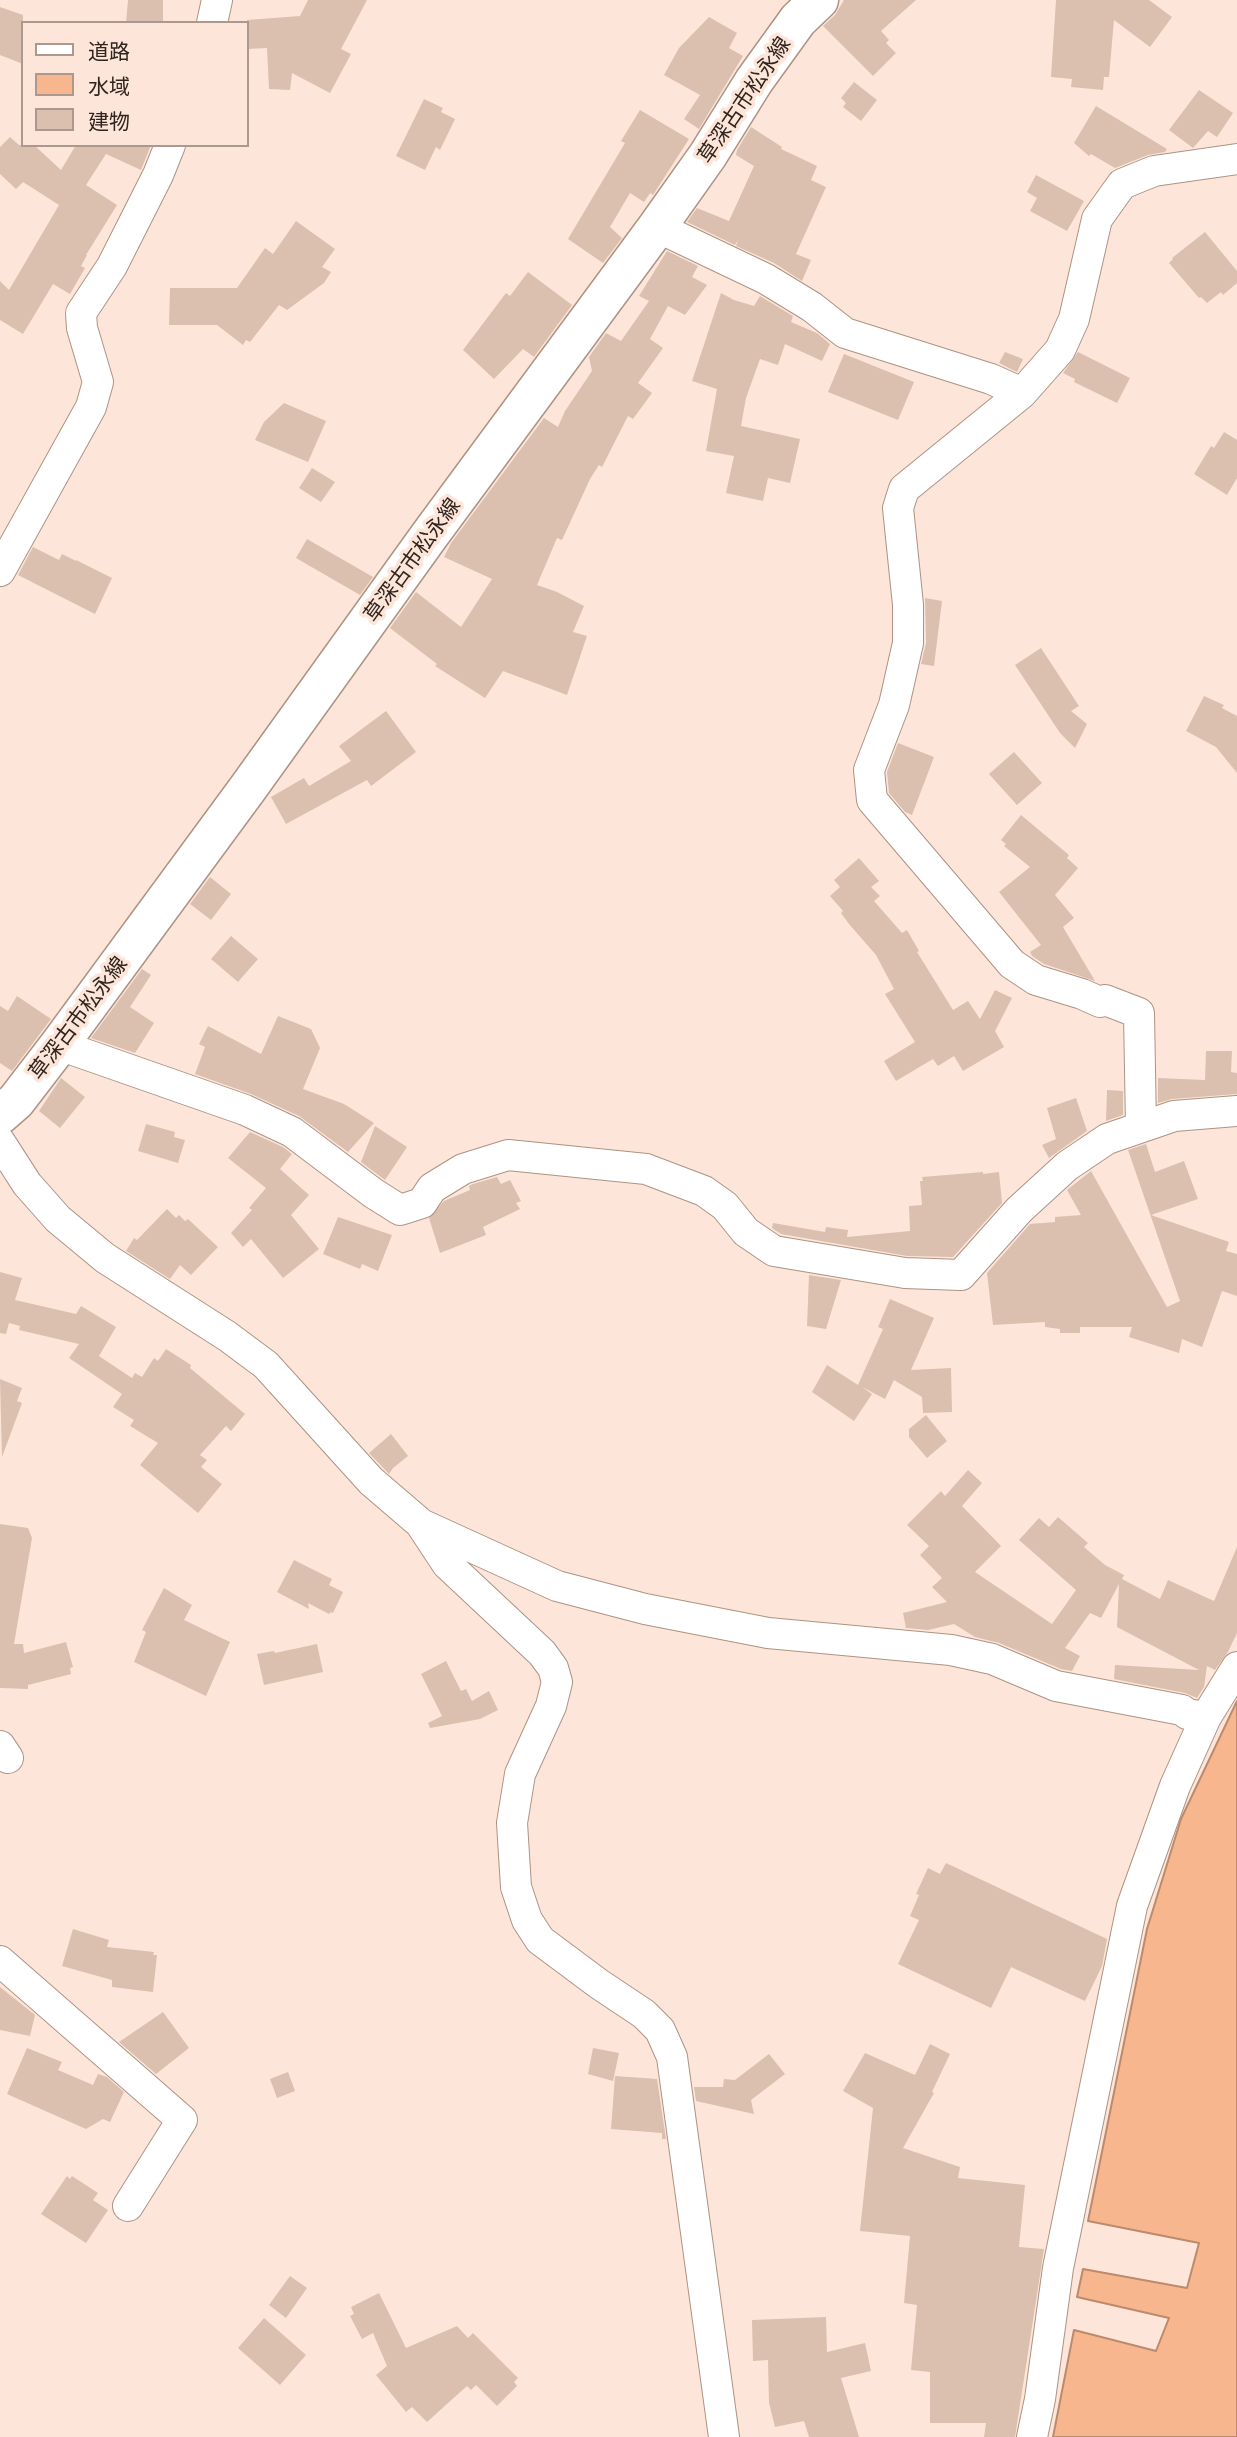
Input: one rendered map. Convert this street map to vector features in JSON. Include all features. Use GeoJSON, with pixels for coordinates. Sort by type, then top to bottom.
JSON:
{"type":"FeatureCollection","features":[{"type":"Feature","properties":{"kind":"main road","name":"草深古市松永線"},"geometry":{"type":"LineString","coordinates":[[0,1115],[16,1101],[59,1045],[657,227],[798,20],[819,0]]}},
{"type":"Feature","properties":{"kind":"street"},"geometry":{"type":"LineString","coordinates":[[212,21],[217,0]]}},
{"type":"Feature","properties":{"kind":"street"},"geometry":{"type":"LineString","coordinates":[[0,571],[91,407],[98,382],[82,328],[81,313],[112,266],[169,147]]}},
{"type":"Feature","properties":{"kind":"street"},"geometry":{"type":"LineString","coordinates":[[1141,1127],[1139,1013],[1105,1000],[1100,1002],[1035,980],[1012,964],[872,800],[869,770],[894,705],[908,643],[908,605],[898,508],[904,489],[1023,393],[1060,350],[1074,318],[1097,219],[1122,184],[1154,171],[1237,159]]}},
{"type":"Feature","properties":{"kind":"street"},"geometry":{"type":"LineString","coordinates":[[657,227],[766,279],[812,307],[845,332],[991,379],[1023,393]]}},
{"type":"Feature","properties":{"kind":"street"},"geometry":{"type":"LineString","coordinates":[[59,1045],[245,1110],[292,1132],[373,1194],[400,1210],[422,1203],[432,1188],[463,1169],[508,1155],[646,1169],[704,1191],[725,1206],[746,1233],[774,1251],[905,1273],[961,1275],[1019,1210],[1067,1166],[1107,1139],[1174,1116],[1237,1111]]}},
{"type":"Feature","properties":{"kind":"street"},"geometry":{"type":"LineString","coordinates":[[0,1142],[26,1184],[58,1219],[105,1258],[227,1336],[266,1365],[371,1481],[420,1523],[557,1586],[645,1609],[768,1633],[951,1650],[992,1659],[1056,1686],[1206,1717]]}},
{"type":"Feature","properties":{"kind":"street"},"geometry":{"type":"LineString","coordinates":[[420,1523],[447,1564],[542,1653],[553,1668],[558,1682],[551,1706],[520,1774],[512,1823],[516,1887],[527,1920],[540,1940],[644,2014],[660,2030],[672,2057],[723,2437]]}},
{"type":"Feature","properties":{"kind":"street"},"geometry":{"type":"LineString","coordinates":[[1032,2437],[1040,2399],[1058,2268],[1132,1906],[1175,1786],[1206,1717],[1237,1667]]}},
{"type":"Feature","properties":{"kind":"street"},"geometry":{"type":"LineString","coordinates":[[0,1961],[182,2120],[128,2206]]}},
{"type":"Feature","properties":{"kind":"water"},"geometry":{"type":"Polygon","coordinates":[[[1237,1701],[1237,2437],[1053,2437],[1074,2330],[1156,2351],[1169,2318],[1077,2297],[1083,2269],[1187,2288],[1199,2243],[1088,2221],[1147,1929],[1181,1819],[1237,1701]]]}},
{"type":"Feature","properties":{"kind":"building"},"geometry":{"type":"Polygon","coordinates":[[[128,0],[163,0],[163,21],[126,21],[128,0]]]}},
{"type":"Feature","properties":{"kind":"building"},"geometry":{"type":"Polygon","coordinates":[[[308,0],[367,0],[341,49],[351,54],[330,93],[292,73],[290,90],[269,89],[267,48],[248,49],[247,20],[300,16],[308,0]]]}},
{"type":"Feature","properties":{"kind":"building"},"geometry":{"type":"Polygon","coordinates":[[[844,0],[916,0],[881,31],[889,40],[886,43],[896,53],[873,76],[823,26],[835,15],[844,0]]]}},
{"type":"Feature","properties":{"kind":"building"},"geometry":{"type":"Polygon","coordinates":[[[1056,0],[1149,0],[1172,17],[1150,47],[1114,20],[1109,77],[1104,77],[1103,90],[1071,87],[1072,79],[1051,77],[1056,0]]]}},
{"type":"Feature","properties":{"kind":"building"},"geometry":{"type":"Polygon","coordinates":[[[0,7],[23,15],[23,21],[21,63],[0,55],[0,7]]]}},
{"type":"Feature","properties":{"kind":"building"},"geometry":{"type":"Polygon","coordinates":[[[709,17],[737,33],[729,48],[743,56],[699,129],[684,119],[700,95],[664,75],[679,48],[709,17]]]}},
{"type":"Feature","properties":{"kind":"building"},"geometry":{"type":"Polygon","coordinates":[[[854,82],[877,100],[861,121],[843,107],[846,103],[841,98],[854,82]]]}},
{"type":"Feature","properties":{"kind":"building"},"geometry":{"type":"Polygon","coordinates":[[[1199,90],[1233,113],[1217,137],[1208,131],[1193,148],[1169,130],[1199,90]]]}},
{"type":"Feature","properties":{"kind":"building"},"geometry":{"type":"Polygon","coordinates":[[[424,99],[443,108],[441,112],[455,119],[440,150],[436,147],[425,170],[396,156],[424,99]]]}},
{"type":"Feature","properties":{"kind":"building"},"geometry":{"type":"Polygon","coordinates":[[[1096,106],[1167,149],[1165,152],[1148,155],[1115,168],[1091,154],[1089,156],[1074,143],[1096,106]]]}},
{"type":"Feature","properties":{"kind":"building"},"geometry":{"type":"Polygon","coordinates":[[[640,110],[689,139],[653,195],[650,193],[644,202],[630,193],[610,227],[622,238],[603,263],[568,239],[625,143],[621,141],[640,110]]]}},
{"type":"Feature","properties":{"kind":"building"},"geometry":{"type":"Polygon","coordinates":[[[751,127],[782,147],[781,149],[817,166],[811,180],[826,187],[796,254],[811,260],[802,281],[774,263],[736,246],[738,240],[735,245],[687,222],[697,208],[729,221],[754,166],[736,155],[751,127]]]}},
{"type":"Feature","properties":{"kind":"building"},"geometry":{"type":"Polygon","coordinates":[[[10,137],[21,147],[36,147],[61,170],[75,147],[150,147],[141,170],[106,154],[86,185],[117,205],[86,255],[81,266],[85,268],[70,294],[53,284],[23,334],[0,320],[0,281],[9,290],[59,205],[23,182],[16,189],[0,174],[0,147],[10,137]]]}},
{"type":"Feature","properties":{"kind":"building"},"geometry":{"type":"Polygon","coordinates":[[[1036,175],[1084,201],[1067,231],[1030,211],[1037,198],[1027,192],[1036,175]]]}},
{"type":"Feature","properties":{"kind":"building"},"geometry":{"type":"Polygon","coordinates":[[[296,221],[335,249],[322,267],[331,272],[324,283],[287,310],[279,305],[250,342],[246,340],[243,345],[217,325],[169,325],[170,288],[237,288],[265,248],[273,254],[296,221]]]}},
{"type":"Feature","properties":{"kind":"building"},"geometry":{"type":"Polygon","coordinates":[[[1205,232],[1237,271],[1237,283],[1223,295],[1221,292],[1207,303],[1199,298],[1169,263],[1205,232]]]}},
{"type":"Feature","properties":{"kind":"building"},"geometry":{"type":"Polygon","coordinates":[[[667,251],[698,266],[692,277],[707,285],[685,315],[668,306],[650,339],[663,348],[638,383],[652,393],[633,419],[628,416],[602,467],[599,465],[590,479],[562,540],[557,538],[537,585],[584,606],[573,632],[587,636],[567,695],[503,671],[485,698],[435,666],[437,664],[390,628],[416,592],[461,627],[492,579],[444,557],[451,543],[544,418],[558,427],[565,411],[592,371],[589,357],[606,333],[621,341],[649,301],[639,296],[667,251]]]}},
{"type":"Feature","properties":{"kind":"building"},"geometry":{"type":"Polygon","coordinates":[[[528,272],[572,305],[534,357],[523,349],[494,379],[463,350],[506,293],[510,296],[528,272]]]}},
{"type":"Feature","properties":{"kind":"building"},"geometry":{"type":"Polygon","coordinates":[[[721,293],[754,306],[760,296],[793,316],[791,322],[817,333],[830,344],[822,361],[785,344],[778,365],[760,359],[746,398],[741,426],[800,439],[790,483],[768,478],[763,501],[726,493],[734,456],[706,451],[717,389],[692,381],[721,293]]]}},
{"type":"Feature","properties":{"kind":"building"},"geometry":{"type":"Polygon","coordinates":[[[1005,352],[1023,359],[1017,372],[999,363],[1005,352]]]}},
{"type":"Feature","properties":{"kind":"building"},"geometry":{"type":"Polygon","coordinates":[[[1078,352],[1130,378],[1117,403],[1074,382],[1075,379],[1063,373],[1078,352]]]}},
{"type":"Feature","properties":{"kind":"building"},"geometry":{"type":"Polygon","coordinates":[[[844,354],[914,382],[898,420],[828,392],[844,354]]]}},
{"type":"Feature","properties":{"kind":"building"},"geometry":{"type":"Polygon","coordinates":[[[284,403],[326,421],[308,462],[255,440],[264,422],[284,403]]]}},
{"type":"Feature","properties":{"kind":"building"},"geometry":{"type":"Polygon","coordinates":[[[1224,432],[1237,440],[1237,478],[1227,495],[1194,474],[1211,446],[1214,448],[1224,432]]]}},
{"type":"Feature","properties":{"kind":"building"},"geometry":{"type":"Polygon","coordinates":[[[312,468],[335,482],[321,502],[299,488],[312,468]]]}},
{"type":"Feature","properties":{"kind":"building"},"geometry":{"type":"Polygon","coordinates":[[[307,539],[373,577],[360,595],[296,558],[307,539]]]}},
{"type":"Feature","properties":{"kind":"building"},"geometry":{"type":"Polygon","coordinates":[[[33,547],[59,560],[62,554],[112,578],[95,614],[18,575],[33,547]]]}},
{"type":"Feature","properties":{"kind":"building"},"geometry":{"type":"Polygon","coordinates":[[[925,598],[942,601],[934,666],[921,664],[926,643],[925,598]]]}},
{"type":"Feature","properties":{"kind":"building"},"geometry":{"type":"Polygon","coordinates":[[[1041,648],[1079,706],[1071,711],[1087,724],[1075,748],[1060,733],[1015,665],[1041,648]]]}},
{"type":"Feature","properties":{"kind":"building"},"geometry":{"type":"Polygon","coordinates":[[[1204,696],[1224,705],[1222,708],[1237,716],[1237,773],[1216,747],[1186,731],[1204,696]]]}},
{"type":"Feature","properties":{"kind":"building"},"geometry":{"type":"Polygon","coordinates":[[[386,711],[416,752],[371,786],[367,780],[286,824],[271,797],[304,778],[309,786],[351,761],[339,746],[386,711]]]}},
{"type":"Feature","properties":{"kind":"building"},"geometry":{"type":"Polygon","coordinates":[[[898,743],[934,757],[912,815],[905,812],[889,793],[887,772],[898,743]]]}},
{"type":"Feature","properties":{"kind":"building"},"geometry":{"type":"Polygon","coordinates":[[[1014,752],[1042,783],[1017,805],[989,774],[1014,752]]]}},
{"type":"Feature","properties":{"kind":"building"},"geometry":{"type":"Polygon","coordinates":[[[1021,815],[1069,855],[1067,858],[1078,868],[1055,895],[1074,918],[1063,927],[1095,981],[1044,964],[1032,956],[1030,952],[1041,945],[999,892],[1030,867],[1004,846],[1006,844],[1001,840],[1021,815]]]}},
{"type":"Feature","properties":{"kind":"building"},"geometry":{"type":"Polygon","coordinates":[[[859,858],[879,881],[871,887],[880,896],[874,901],[902,933],[907,930],[919,951],[917,952],[953,1010],[968,1001],[980,1019],[995,990],[1012,998],[995,1031],[1004,1047],[963,1071],[954,1056],[938,1066],[933,1059],[896,1081],[884,1061],[915,1042],[885,994],[894,989],[876,955],[849,924],[841,913],[843,911],[830,896],[840,887],[834,880],[859,858]]]}},
{"type":"Feature","properties":{"kind":"building"},"geometry":{"type":"Polygon","coordinates":[[[210,877],[231,894],[211,920],[190,904],[210,877]]]}},
{"type":"Feature","properties":{"kind":"building"},"geometry":{"type":"Polygon","coordinates":[[[231,936],[258,959],[238,982],[211,959],[231,936]]]}},
{"type":"Feature","properties":{"kind":"building"},"geometry":{"type":"Polygon","coordinates":[[[142,969],[151,975],[130,1007],[154,1023],[135,1053],[91,1038],[142,969]]]}},
{"type":"Feature","properties":{"kind":"building"},"geometry":{"type":"Polygon","coordinates":[[[17,996],[51,1019],[12,1071],[0,1063],[0,1006],[8,1011],[17,996]]]}},
{"type":"Feature","properties":{"kind":"building"},"geometry":{"type":"Polygon","coordinates":[[[278,1016],[311,1029],[320,1048],[303,1089],[344,1104],[374,1123],[348,1152],[299,1116],[251,1094],[195,1074],[205,1047],[199,1044],[208,1026],[261,1054],[278,1016]]]}},
{"type":"Feature","properties":{"kind":"building"},"geometry":{"type":"Polygon","coordinates":[[[1206,1051],[1232,1051],[1231,1072],[1237,1073],[1237,1094],[1172,1099],[1158,1103],[1158,1078],[1205,1080],[1206,1051]]]}},
{"type":"Feature","properties":{"kind":"building"},"geometry":{"type":"Polygon","coordinates":[[[61,1078],[85,1097],[60,1128],[39,1111],[61,1078]]]}},
{"type":"Feature","properties":{"kind":"building"},"geometry":{"type":"Polygon","coordinates":[[[1107,1090],[1123,1091],[1123,1115],[1106,1121],[1107,1090]]]}},
{"type":"Feature","properties":{"kind":"building"},"geometry":{"type":"Polygon","coordinates":[[[1076,1098],[1087,1131],[1049,1158],[1042,1145],[1056,1139],[1047,1108],[1076,1098]]]}},
{"type":"Feature","properties":{"kind":"building"},"geometry":{"type":"Polygon","coordinates":[[[146,1124],[175,1132],[174,1137],[185,1140],[178,1163],[138,1151],[146,1124]]]}},
{"type":"Feature","properties":{"kind":"building"},"geometry":{"type":"Polygon","coordinates":[[[375,1126],[407,1147],[385,1180],[361,1162],[375,1126]]]}},
{"type":"Feature","properties":{"kind":"building"},"geometry":{"type":"Polygon","coordinates":[[[250,1132],[292,1154],[280,1169],[309,1195],[291,1215],[319,1249],[283,1278],[251,1239],[243,1247],[231,1233],[252,1210],[249,1208],[266,1188],[228,1158],[250,1132]]]}},
{"type":"Feature","properties":{"kind":"building"},"geometry":{"type":"Polygon","coordinates":[[[1146,1144],[1155,1172],[1184,1161],[1198,1199],[1151,1215],[1229,1242],[1226,1251],[1237,1254],[1237,1296],[1222,1291],[1202,1347],[1182,1339],[1179,1353],[1129,1337],[1132,1327],[1080,1327],[1080,1333],[1060,1333],[1060,1329],[1045,1327],[1045,1322],[993,1325],[987,1273],[1030,1224],[1055,1222],[1055,1217],[1081,1215],[1067,1190],[1091,1171],[1167,1307],[1180,1301],[1128,1150],[1146,1144]]]}},
{"type":"Feature","properties":{"kind":"building"},"geometry":{"type":"Polygon","coordinates":[[[999,1172],[1002,1203],[953,1257],[907,1256],[781,1234],[772,1228],[773,1223],[825,1232],[826,1227],[848,1230],[847,1237],[910,1231],[909,1206],[922,1205],[922,1177],[999,1172]]]}},
{"type":"Feature","properties":{"kind":"building"},"geometry":{"type":"Polygon","coordinates":[[[497,1177],[501,1184],[510,1180],[521,1201],[516,1203],[520,1209],[483,1227],[486,1235],[440,1253],[429,1218],[444,1201],[470,1190],[469,1186],[473,1184],[497,1177]]]}},
{"type":"Feature","properties":{"kind":"building"},"geometry":{"type":"Polygon","coordinates":[[[167,1209],[176,1218],[179,1215],[185,1221],[188,1219],[218,1247],[191,1275],[180,1265],[170,1279],[126,1251],[134,1238],[137,1240],[167,1209]]]}},
{"type":"Feature","properties":{"kind":"building"},"geometry":{"type":"Polygon","coordinates":[[[338,1217],[392,1235],[378,1271],[362,1264],[360,1269],[323,1254],[338,1217]]]}},
{"type":"Feature","properties":{"kind":"building"},"geometry":{"type":"Polygon","coordinates":[[[0,1272],[22,1278],[15,1300],[76,1314],[81,1306],[116,1327],[99,1356],[132,1378],[135,1373],[142,1377],[154,1358],[158,1361],[166,1349],[191,1365],[190,1368],[245,1414],[231,1431],[226,1426],[200,1455],[207,1460],[201,1467],[222,1484],[198,1513],[140,1465],[158,1443],[130,1426],[134,1420],[113,1407],[122,1394],[69,1358],[79,1344],[19,1330],[20,1326],[9,1323],[6,1334],[0,1333],[0,1272]]]}},
{"type":"Feature","properties":{"kind":"building"},"geometry":{"type":"Polygon","coordinates":[[[809,1275],[841,1280],[826,1329],[807,1326],[809,1275]]]}},
{"type":"Feature","properties":{"kind":"building"},"geometry":{"type":"Polygon","coordinates":[[[890,1299],[934,1318],[911,1370],[951,1368],[952,1412],[923,1413],[922,1397],[894,1380],[885,1399],[862,1387],[872,1394],[854,1421],[812,1392],[827,1365],[858,1385],[883,1329],[878,1327],[890,1299]]]}},
{"type":"Feature","properties":{"kind":"building"},"geometry":{"type":"Polygon","coordinates":[[[0,1379],[22,1388],[17,1401],[22,1403],[2,1457],[0,1379]]]}},
{"type":"Feature","properties":{"kind":"building"},"geometry":{"type":"Polygon","coordinates":[[[926,1415],[947,1441],[927,1458],[909,1437],[909,1429],[926,1415]]]}},
{"type":"Feature","properties":{"kind":"building"},"geometry":{"type":"Polygon","coordinates":[[[391,1434],[408,1456],[389,1474],[369,1453],[391,1434]]]}},
{"type":"Feature","properties":{"kind":"building"},"geometry":{"type":"Polygon","coordinates":[[[968,1470],[982,1483],[962,1506],[1001,1546],[975,1572],[1052,1624],[1076,1590],[1019,1540],[1039,1518],[1049,1527],[1058,1517],[1088,1543],[1084,1547],[1105,1565],[1124,1575],[1122,1579],[1160,1599],[1168,1580],[1214,1601],[1237,1547],[1237,1633],[1215,1670],[1207,1666],[1204,1687],[1197,1698],[1185,1693],[1114,1679],[1115,1665],[1199,1670],[1117,1627],[1119,1584],[1101,1618],[1090,1613],[1065,1648],[1080,1656],[1072,1671],[999,1643],[975,1637],[954,1624],[928,1630],[906,1628],[903,1613],[947,1602],[932,1587],[942,1578],[920,1555],[929,1546],[907,1525],[941,1491],[945,1496],[968,1470]]]}},
{"type":"Feature","properties":{"kind":"building"},"geometry":{"type":"Polygon","coordinates":[[[0,1524],[28,1528],[32,1538],[14,1644],[23,1644],[24,1653],[66,1642],[73,1667],[70,1668],[71,1674],[28,1685],[28,1689],[0,1688],[0,1524]]]}},
{"type":"Feature","properties":{"kind":"building"},"geometry":{"type":"Polygon","coordinates":[[[294,1560],[332,1579],[329,1585],[343,1592],[333,1613],[329,1614],[308,1603],[309,1609],[277,1592],[294,1560]]]}},
{"type":"Feature","properties":{"kind":"building"},"geometry":{"type":"Polygon","coordinates":[[[164,1588],[192,1605],[184,1620],[230,1642],[206,1696],[134,1662],[146,1632],[142,1630],[164,1588]]]}},
{"type":"Feature","properties":{"kind":"building"},"geometry":{"type":"Polygon","coordinates":[[[317,1644],[323,1672],[264,1685],[257,1654],[317,1644]]]}},
{"type":"Feature","properties":{"kind":"building"},"geometry":{"type":"Polygon","coordinates":[[[446,1661],[461,1691],[466,1689],[472,1701],[489,1691],[498,1710],[480,1719],[430,1728],[428,1723],[442,1716],[421,1674],[446,1661]]]}},
{"type":"Feature","properties":{"kind":"building"},"geometry":{"type":"Polygon","coordinates":[[[946,1863],[1107,1939],[1102,1966],[1085,2001],[1011,1967],[991,2008],[898,1964],[919,1920],[910,1916],[919,1895],[916,1894],[928,1868],[940,1874],[946,1863]]]}},
{"type":"Feature","properties":{"kind":"building"},"geometry":{"type":"Polygon","coordinates":[[[73,1929],[109,1940],[107,1947],[154,1952],[153,1955],[157,1955],[153,1992],[112,1987],[112,1980],[62,1966],[73,1929]]]}},
{"type":"Feature","properties":{"kind":"building"},"geometry":{"type":"Polygon","coordinates":[[[0,1987],[35,2015],[30,2036],[0,2030],[0,1987]]]}},
{"type":"Feature","properties":{"kind":"building"},"geometry":{"type":"Polygon","coordinates":[[[163,2012],[189,2048],[156,2074],[119,2042],[163,2012]]]}},
{"type":"Feature","properties":{"kind":"building"},"geometry":{"type":"Polygon","coordinates":[[[930,2044],[950,2054],[932,2092],[934,2093],[903,2148],[960,2167],[958,2178],[1025,2185],[1019,2247],[1044,2249],[1015,2437],[984,2437],[986,2423],[930,2423],[930,2372],[911,2370],[917,2305],[904,2303],[910,2236],[860,2231],[873,2108],[843,2091],[865,2053],[915,2075],[930,2044]]]}},
{"type":"Feature","properties":{"kind":"building"},"geometry":{"type":"Polygon","coordinates":[[[27,2048],[62,2062],[58,2070],[93,2085],[98,2074],[107,2077],[124,2092],[110,2122],[103,2119],[86,2129],[7,2094],[27,2048]]]}},
{"type":"Feature","properties":{"kind":"building"},"geometry":{"type":"Polygon","coordinates":[[[593,2048],[619,2053],[613,2081],[588,2074],[593,2048]]]}},
{"type":"Feature","properties":{"kind":"building"},"geometry":{"type":"Polygon","coordinates":[[[769,2054],[785,2074],[751,2100],[754,2114],[696,2101],[694,2087],[723,2087],[724,2079],[735,2080],[769,2054]]]}},
{"type":"Feature","properties":{"kind":"building"},"geometry":{"type":"Polygon","coordinates":[[[288,2072],[295,2091],[277,2098],[270,2079],[288,2072]]]}},
{"type":"Feature","properties":{"kind":"building"},"geometry":{"type":"Polygon","coordinates":[[[615,2076],[657,2079],[666,2139],[662,2139],[662,2133],[611,2129],[615,2076]]]}},
{"type":"Feature","properties":{"kind":"building"},"geometry":{"type":"Polygon","coordinates":[[[67,2176],[70,2179],[72,2176],[98,2193],[93,2200],[108,2210],[86,2243],[41,2214],[67,2176]]]}},
{"type":"Feature","properties":{"kind":"building"},"geometry":{"type":"Polygon","coordinates":[[[290,2276],[307,2288],[286,2318],[269,2305],[290,2276]]]}},
{"type":"Feature","properties":{"kind":"building"},"geometry":{"type":"Polygon","coordinates":[[[379,2293],[406,2348],[457,2326],[468,2338],[473,2333],[518,2378],[514,2382],[517,2386],[497,2406],[476,2385],[471,2390],[467,2386],[427,2422],[412,2407],[406,2412],[376,2375],[387,2366],[373,2333],[362,2339],[350,2316],[354,2314],[351,2307],[379,2293]]]}},
{"type":"Feature","properties":{"kind":"building"},"geometry":{"type":"Polygon","coordinates":[[[826,2317],[827,2352],[865,2343],[871,2371],[841,2378],[859,2437],[809,2437],[804,2421],[775,2427],[769,2403],[768,2360],[753,2361],[752,2320],[826,2317]]]}},
{"type":"Feature","properties":{"kind":"building"},"geometry":{"type":"Polygon","coordinates":[[[264,2318],[306,2355],[280,2385],[238,2348],[264,2318]]]}}]}
